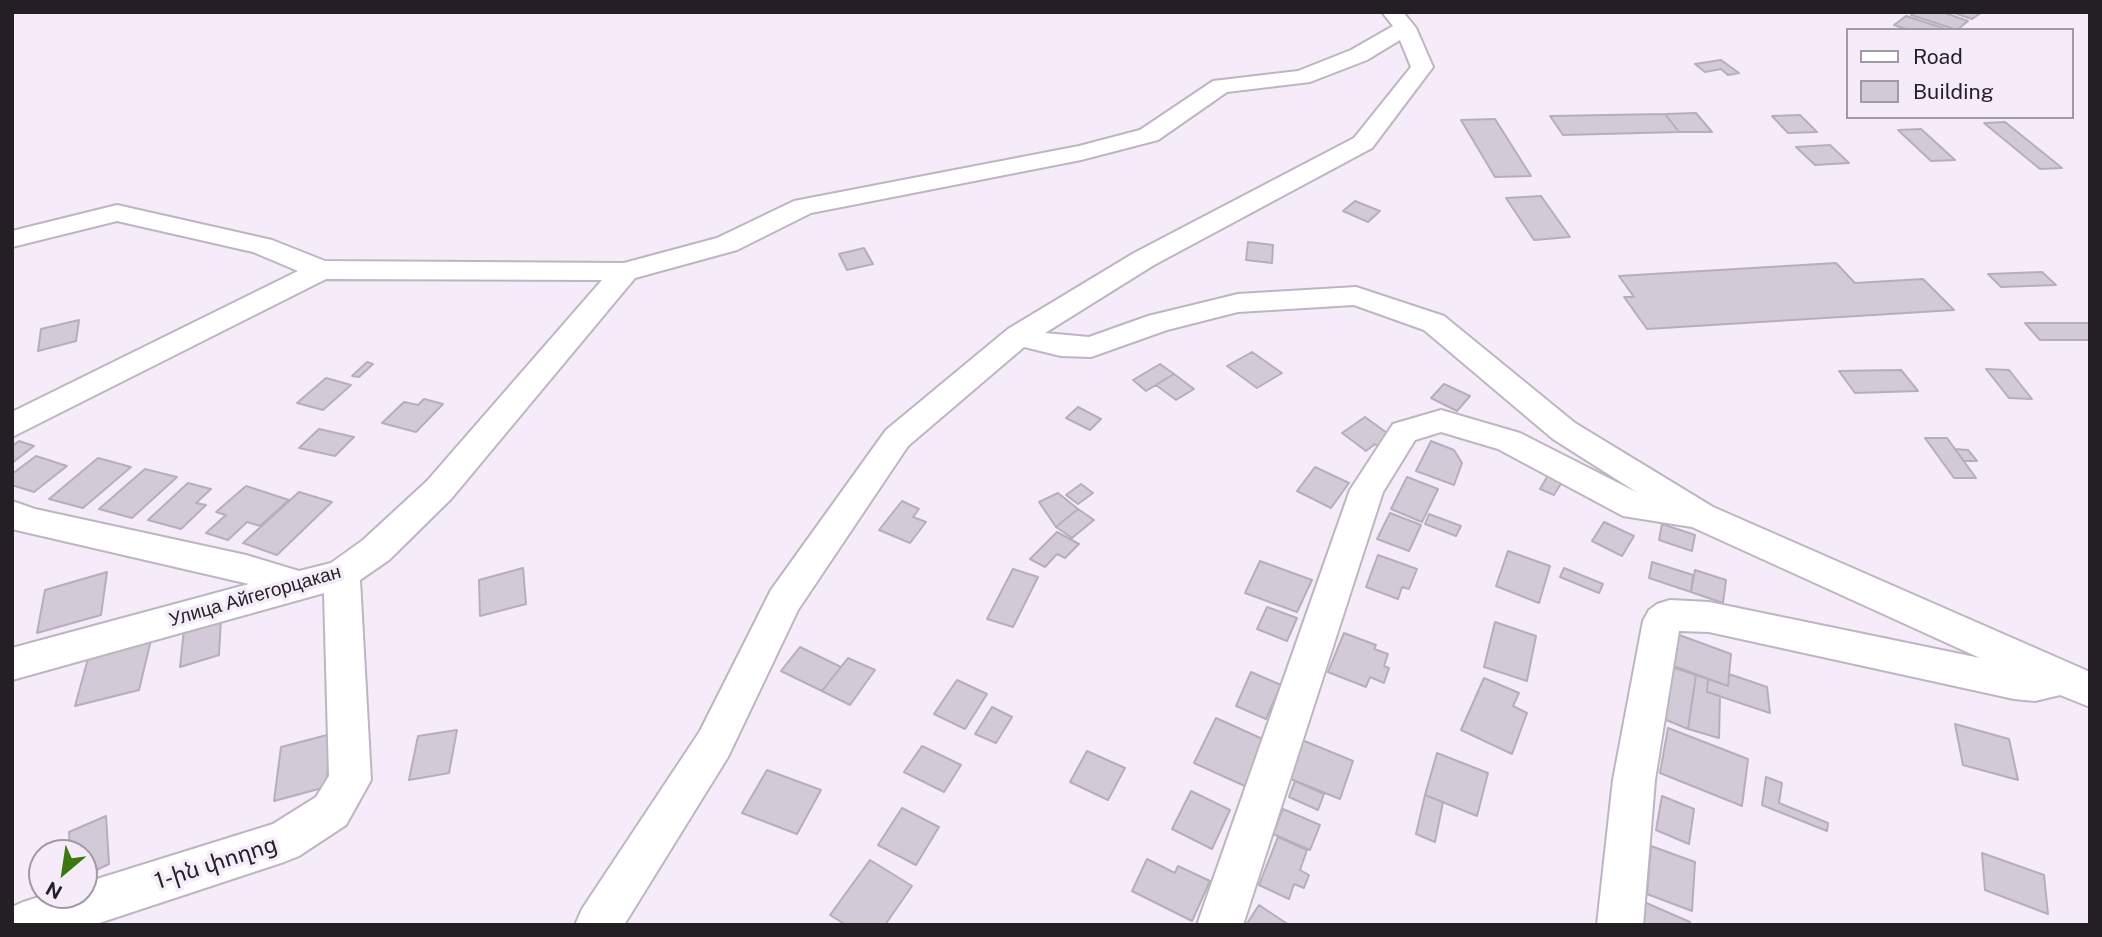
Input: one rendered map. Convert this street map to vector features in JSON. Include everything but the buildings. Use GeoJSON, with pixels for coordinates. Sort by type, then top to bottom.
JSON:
{"type":"FeatureCollection","features":[{"type":"Feature","properties":{"kind":"street"},"geometry":{"type":"LineString","coordinates":[[12,239],[117,213],[262,246],[321,270],[625,272],[727,244],[803,207],[1081,153],[1149,135],[1221,86],[1302,77],[1359,55],[1398,20],[1422,67],[1363,143],[1144,259],[1018,336],[897,438],[784,601],[714,744],[598,925]]}},
{"type":"Feature","properties":{"kind":"street"},"geometry":{"type":"LineString","coordinates":[[12,426],[321,270]]}},
{"type":"Feature","properties":{"kind":"street","name":"Улица Айгегорцакан"},"geometry":{"type":"LineString","coordinates":[[12,664],[342,574],[376,550],[439,490],[625,272]]}},
{"type":"Feature","properties":{"kind":"street"},"geometry":{"type":"LineString","coordinates":[[1018,336],[1061,346],[1091,347],[1158,323],[1238,303],[1356,296],[1434,323],[1564,431],[1701,516],[2076,684]]}},
{"type":"Feature","properties":{"kind":"street"},"geometry":{"type":"LineString","coordinates":[[1220,925],[1367,490],[1404,432],[1441,421],[1508,441],[1635,507],[1701,516]]}},
{"type":"Feature","properties":{"kind":"street"},"geometry":{"type":"LineString","coordinates":[[12,514],[28,521],[246,569],[296,585]]}},
{"type":"Feature","properties":{"kind":"street","name":"1-ին փողոց"},"geometry":{"type":"LineString","coordinates":[[23,925],[284,841],[331,811],[350,780],[342,574]]}},
{"type":"Feature","properties":{"kind":"street"},"geometry":{"type":"LineString","coordinates":[[1620,925],[1634,780],[1662,621],[1670,615],[1709,617],[2014,682],[2076,684]]}}]}
